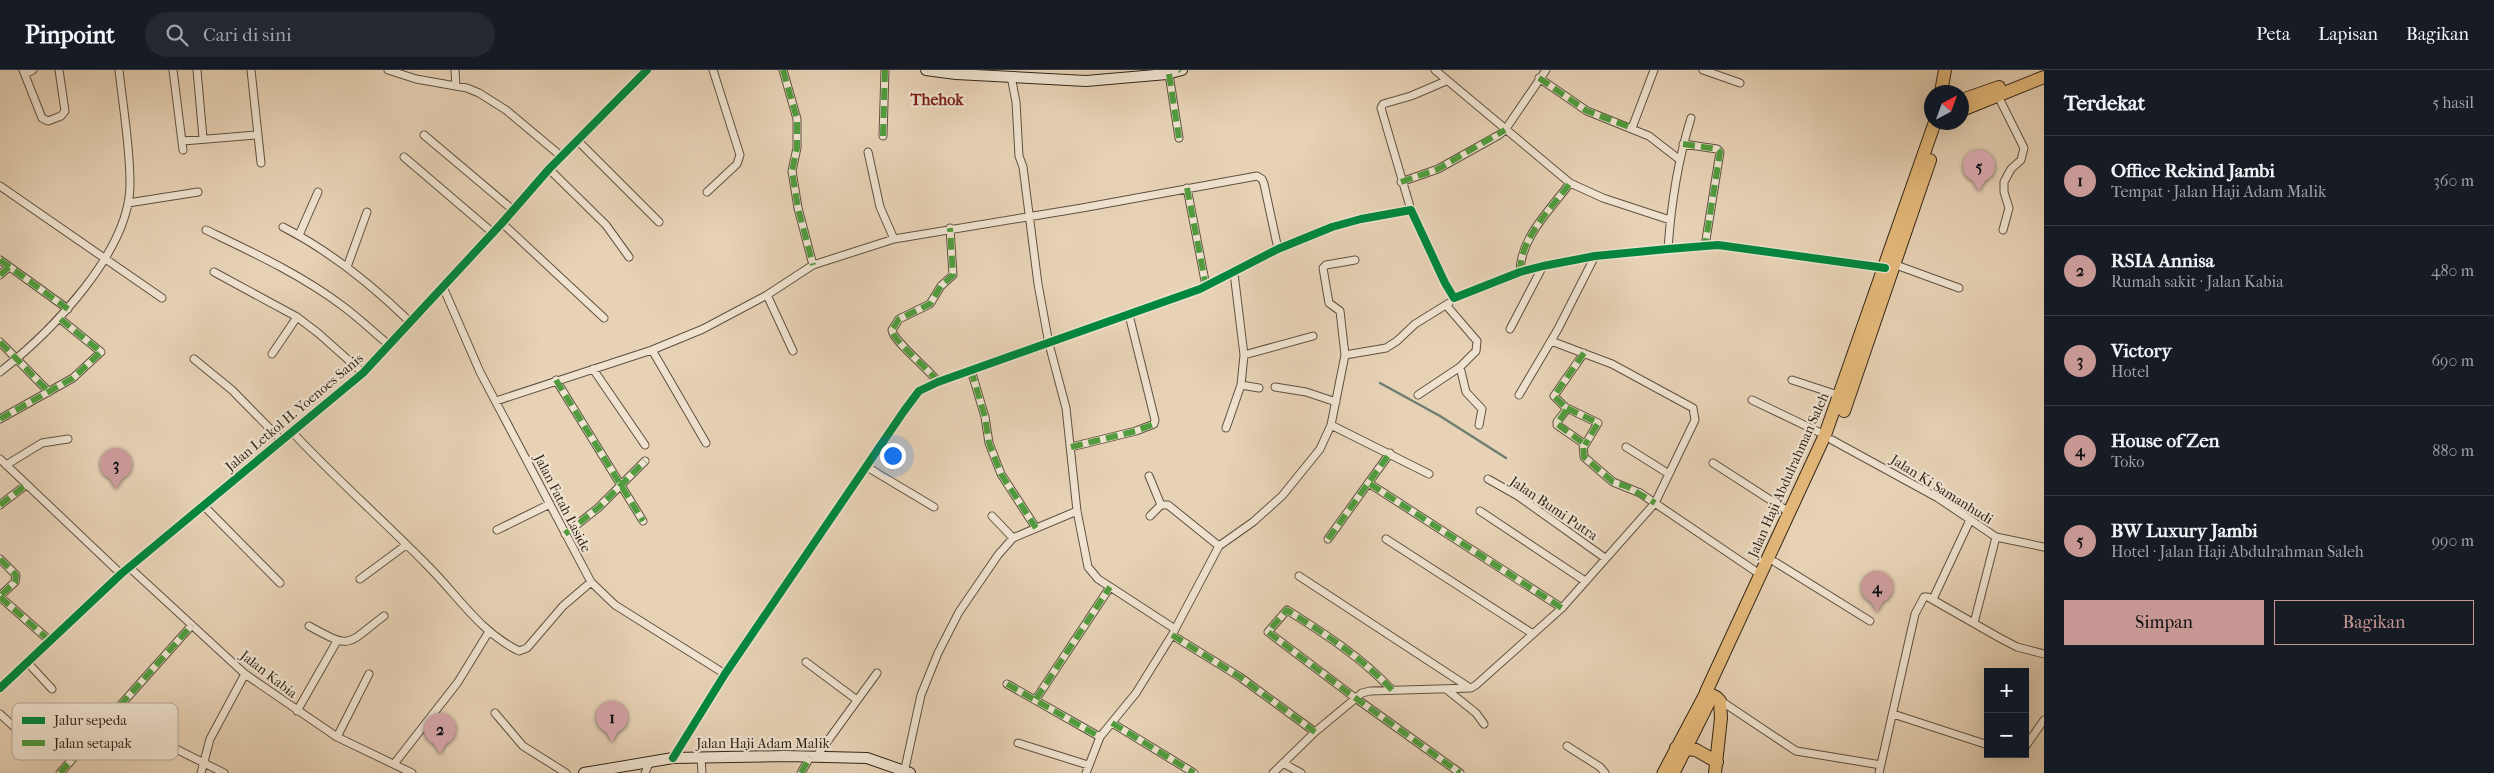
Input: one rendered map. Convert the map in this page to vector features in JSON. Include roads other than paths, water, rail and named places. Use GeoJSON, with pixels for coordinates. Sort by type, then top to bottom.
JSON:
{"type":"FeatureCollection","features":[{"type":"Feature","properties":{"kind":"highway"},"geometry":{"type":"LineString","coordinates":[[1942,85],[1945,70]]}},
{"type":"Feature","properties":{"kind":"highway"},"geometry":{"type":"LineString","coordinates":[[1950,85],[1953,70]]}},
{"type":"Feature","properties":{"kind":"highway"},"geometry":{"type":"LineString","coordinates":[[1969,97],[2041,70]]}},
{"type":"Feature","properties":{"kind":"highway"},"geometry":{"type":"LineString","coordinates":[[1969,107],[2044,77]]}},
{"type":"Feature","properties":{"kind":"highway","name":"Jalan Haji Abdulrahman Saleh"},"geometry":{"type":"LineString","coordinates":[[1713,696],[1775,562],[1828,437],[1880,296],[1932,130]]}},
{"type":"Feature","properties":{"kind":"highway","name":"Jalan Haji Abdulrahman Saleh"},"geometry":{"type":"LineString","coordinates":[[1890,266],[1940,130]]}},
{"type":"Feature","properties":{"kind":"highway","name":"Jalan Haji Abdulrahman Saleh"},"geometry":{"type":"LineString","coordinates":[[1713,696],[1761,575],[1789,512],[1828,437],[1840,396],[1880,296]]}},
{"type":"Feature","properties":{"kind":"highway"},"geometry":{"type":"LineString","coordinates":[[1713,696],[1722,718],[1717,769]]}},
{"type":"Feature","properties":{"kind":"highway"},"geometry":{"type":"LineString","coordinates":[[1681,748],[1702,752],[1717,769]]}},
{"type":"Feature","properties":{"kind":"main road"},"geometry":{"type":"LineString","coordinates":[[926,70],[956,74],[1086,82],[1169,74],[1181,70]]}},
{"type":"Feature","properties":{"kind":"main road","name":"Jalan Haji Abdulrahman Saleh"},"geometry":{"type":"LineString","coordinates":[[1663,773],[1713,696]]}},
{"type":"Feature","properties":{"kind":"main road","name":"Jalan Haji Abdulrahman Saleh"},"geometry":{"type":"LineString","coordinates":[[1674,773],[1681,748]]}},
{"type":"Feature","properties":{"kind":"main road","name":"Jalan Haji Adam Malik"},"geometry":{"type":"LineString","coordinates":[[584,773],[650,761],[701,757],[867,758],[906,772]]}},
{"type":"Feature","properties":{"kind":"street"},"geometry":{"type":"LineString","coordinates":[[33,70],[24,72],[42,118],[48,121],[61,116],[65,111],[59,70]]}},
{"type":"Feature","properties":{"kind":"street"},"geometry":{"type":"LineString","coordinates":[[0,372],[16,360],[68,309],[104,259],[122,224],[128,203],[130,184],[119,70]]}},
{"type":"Feature","properties":{"kind":"street"},"geometry":{"type":"LineString","coordinates":[[173,70],[184,150]]}},
{"type":"Feature","properties":{"kind":"street"},"geometry":{"type":"LineString","coordinates":[[197,70],[204,138]]}},
{"type":"Feature","properties":{"kind":"street"},"geometry":{"type":"LineString","coordinates":[[251,70],[260,163]]}},
{"type":"Feature","properties":{"kind":"street"},"geometry":{"type":"LineString","coordinates":[[388,70],[416,79],[456,86],[479,93],[506,110],[561,156]]}},
{"type":"Feature","properties":{"kind":"street"},"geometry":{"type":"LineString","coordinates":[[455,70],[456,86]]}},
{"type":"Feature","properties":{"kind":"street","name":"Jalan Letkol H. Yoenoes Sanis"},"geometry":{"type":"LineString","coordinates":[[0,688],[121,574],[363,373],[409,321],[493,233],[549,168],[647,70]]}},
{"type":"Feature","properties":{"kind":"street"},"geometry":{"type":"LineString","coordinates":[[707,192],[737,164],[740,155],[713,70]]}},
{"type":"Feature","properties":{"kind":"street"},"geometry":{"type":"LineString","coordinates":[[783,70],[797,119],[797,148],[792,171],[798,208],[813,265]]}},
{"type":"Feature","properties":{"kind":"street"},"geometry":{"type":"LineString","coordinates":[[883,136],[885,70]]}},
{"type":"Feature","properties":{"kind":"street"},"geometry":{"type":"LineString","coordinates":[[1435,70],[1570,183],[1602,198],[1670,220]]}},
{"type":"Feature","properties":{"kind":"street"},"geometry":{"type":"LineString","coordinates":[[1401,182],[1438,168],[1505,130],[1546,70]]}},
{"type":"Feature","properties":{"kind":"street"},"geometry":{"type":"LineString","coordinates":[[1632,128],[1654,70]]}},
{"type":"Feature","properties":{"kind":"street"},"geometry":{"type":"LineString","coordinates":[[1703,70],[1740,83]]}},
{"type":"Feature","properties":{"kind":"street"},"geometry":{"type":"LineString","coordinates":[[1169,74],[1179,138]]}},
{"type":"Feature","properties":{"kind":"street"},"geometry":{"type":"LineString","coordinates":[[1011,76],[1016,102],[1019,156],[1023,167],[1028,216],[1050,344],[1059,373],[1071,447],[1077,512],[1088,567],[1098,579],[1240,676],[1316,732]]}},
{"type":"Feature","properties":{"kind":"street"},"geometry":{"type":"LineString","coordinates":[[1539,78],[1587,111],[1649,136],[1680,160]]}},
{"type":"Feature","properties":{"kind":"street"},"geometry":{"type":"LineString","coordinates":[[1446,81],[1382,106],[1381,113],[1410,210],[1454,298]]}},
{"type":"Feature","properties":{"kind":"street"},"geometry":{"type":"LineString","coordinates":[[1998,96],[2024,148],[2021,160],[2011,169],[2004,182],[2004,192],[2008,208],[2003,230]]}},
{"type":"Feature","properties":{"kind":"street"},"geometry":{"type":"LineString","coordinates":[[1668,249],[1670,220],[1680,160],[1691,118]]}},
{"type":"Feature","properties":{"kind":"street"},"geometry":{"type":"LineString","coordinates":[[182,141],[256,135]]}},
{"type":"Feature","properties":{"kind":"street"},"geometry":{"type":"LineString","coordinates":[[424,135],[513,210]]}},
{"type":"Feature","properties":{"kind":"street"},"geometry":{"type":"LineString","coordinates":[[577,140],[659,222]]}},
{"type":"Feature","properties":{"kind":"street"},"geometry":{"type":"LineString","coordinates":[[1683,144],[1717,149],[1720,152],[1705,246]]}},
{"type":"Feature","properties":{"kind":"street"},"geometry":{"type":"LineString","coordinates":[[868,152],[880,206],[894,239]]}},
{"type":"Feature","properties":{"kind":"street"},"geometry":{"type":"LineString","coordinates":[[404,157],[493,233]]}},
{"type":"Feature","properties":{"kind":"street"},"geometry":{"type":"LineString","coordinates":[[549,168],[606,225],[630,257]]}},
{"type":"Feature","properties":{"kind":"street"},"geometry":{"type":"LineString","coordinates":[[496,401],[652,350],[703,329],[767,295],[813,265],[894,239],[950,228],[1257,176],[1260,177],[1264,184],[1278,249]]}},
{"type":"Feature","properties":{"kind":"street"},"geometry":{"type":"LineString","coordinates":[[1520,272],[1520,260],[1525,246],[1570,183]]}},
{"type":"Feature","properties":{"kind":"street"},"geometry":{"type":"LineString","coordinates":[[0,186],[162,298]]}},
{"type":"Feature","properties":{"kind":"street"},"geometry":{"type":"LineString","coordinates":[[1187,188],[1206,286]]}},
{"type":"Feature","properties":{"kind":"street"},"geometry":{"type":"LineString","coordinates":[[128,203],[198,192]]}},
{"type":"Feature","properties":{"kind":"street"},"geometry":{"type":"LineString","coordinates":[[300,235],[318,192]]}},
{"type":"Feature","properties":{"kind":"street"},"geometry":{"type":"LineString","coordinates":[[673,758],[725,674],[919,391],[970,370],[1050,344],[1206,286],[1278,249],[1332,227],[1361,219],[1410,210]]}},
{"type":"Feature","properties":{"kind":"street"},"geometry":{"type":"LineString","coordinates":[[347,267],[367,212]]}},
{"type":"Feature","properties":{"kind":"street"},"geometry":{"type":"LineString","coordinates":[[502,223],[604,318]]}},
{"type":"Feature","properties":{"kind":"street"},"geometry":{"type":"LineString","coordinates":[[283,226],[320,246],[409,321]]}},
{"type":"Feature","properties":{"kind":"street"},"geometry":{"type":"LineString","coordinates":[[938,382],[924,364],[896,339],[892,330],[899,319],[926,307],[941,286],[951,278],[953,269],[950,228]]}},
{"type":"Feature","properties":{"kind":"street"},"geometry":{"type":"LineString","coordinates":[[206,230],[246,249],[343,306],[388,344]]}},
{"type":"Feature","properties":{"kind":"street"},"geometry":{"type":"LineString","coordinates":[[1345,355],[1386,348],[1397,342],[1415,324],[1454,298],[1520,272],[1595,256],[1718,246],[1890,266],[1959,288]]}},
{"type":"Feature","properties":{"kind":"street"},"geometry":{"type":"LineString","coordinates":[[1519,395],[1551,341],[1595,256]]}},
{"type":"Feature","properties":{"kind":"street"},"geometry":{"type":"LineString","coordinates":[[0,260],[68,309]]}},
{"type":"Feature","properties":{"kind":"street"},"geometry":{"type":"LineString","coordinates":[[1086,773],[1100,737],[1136,694],[1174,632],[1219,546],[1253,522],[1282,496],[1320,449],[1331,425],[1345,355],[1340,311],[1329,303],[1323,268],[1326,265],[1355,260]]}},
{"type":"Feature","properties":{"kind":"street"},"geometry":{"type":"LineString","coordinates":[[1510,329],[1543,266]]}},
{"type":"Feature","properties":{"kind":"street"},"geometry":{"type":"LineString","coordinates":[[0,275],[9,267]]}},
{"type":"Feature","properties":{"kind":"street"},"geometry":{"type":"LineString","coordinates":[[214,272],[297,317],[318,332],[363,373]]}},
{"type":"Feature","properties":{"kind":"street"},"geometry":{"type":"LineString","coordinates":[[1226,428],[1241,386],[1244,355],[1234,273]]}},
{"type":"Feature","properties":{"kind":"street","name":"Jalan Fatah Laside"},"geometry":{"type":"LineString","coordinates":[[443,287],[480,372],[591,582],[615,605],[725,674]]}},
{"type":"Feature","properties":{"kind":"street"},"geometry":{"type":"LineString","coordinates":[[767,295],[793,351]]}},
{"type":"Feature","properties":{"kind":"street"},"geometry":{"type":"LineString","coordinates":[[1418,396],[1473,357],[1476,351],[1477,341],[1446,305]]}},
{"type":"Feature","properties":{"kind":"street"},"geometry":{"type":"LineString","coordinates":[[1071,447],[1136,431],[1154,424],[1155,420],[1129,315]]}},
{"type":"Feature","properties":{"kind":"street"},"geometry":{"type":"LineString","coordinates":[[272,354],[297,317]]}},
{"type":"Feature","properties":{"kind":"street"},"geometry":{"type":"LineString","coordinates":[[0,419],[73,378],[100,352],[59,318]]}},
{"type":"Feature","properties":{"kind":"street"},"geometry":{"type":"LineString","coordinates":[[1244,355],[1313,336]]}},
{"type":"Feature","properties":{"kind":"street"},"geometry":{"type":"LineString","coordinates":[[1273,773],[1354,698],[1370,691],[1471,688],[1562,608],[1656,503],[1695,420],[1693,408],[1612,364],[1551,341]]}},
{"type":"Feature","properties":{"kind":"street"},"geometry":{"type":"LineString","coordinates":[[0,342],[49,392]]}},
{"type":"Feature","properties":{"kind":"street"},"geometry":{"type":"LineString","coordinates":[[652,350],[706,443]]}},
{"type":"Feature","properties":{"kind":"street"},"geometry":{"type":"LineString","coordinates":[[1584,353],[1554,396],[1567,408],[1598,423],[1585,445],[1584,457],[1613,482],[1628,487],[1656,503],[1761,575]]}},
{"type":"Feature","properties":{"kind":"street"},"geometry":{"type":"LineString","coordinates":[[194,359],[232,390],[282,441]]}},
{"type":"Feature","properties":{"kind":"street"},"geometry":{"type":"LineString","coordinates":[[1460,367],[1466,392],[1482,409],[1479,425]]}},
{"type":"Feature","properties":{"kind":"street"},"geometry":{"type":"LineString","coordinates":[[594,369],[645,445]]}},
{"type":"Feature","properties":{"kind":"street"},"geometry":{"type":"LineString","coordinates":[[970,370],[998,468],[1007,486],[1036,528]]}},
{"type":"Feature","properties":{"kind":"street"},"geometry":{"type":"LineString","coordinates":[[556,380],[643,521]]}},
{"type":"Feature","properties":{"kind":"street"},"geometry":{"type":"LineString","coordinates":[[1792,380],[1840,396]]}},
{"type":"Feature","properties":{"kind":"street"},"geometry":{"type":"LineString","coordinates":[[1241,386],[1259,388]]}},
{"type":"Feature","properties":{"kind":"street"},"geometry":{"type":"LineString","coordinates":[[1275,387],[1306,392],[1336,402]]}},
{"type":"Feature","properties":{"kind":"street","name":"Jalan Ki Samanhudi"},"geometry":{"type":"LineString","coordinates":[[1752,400],[1828,437],[1938,498],[1996,537],[2044,547]]}},
{"type":"Feature","properties":{"kind":"street"},"geometry":{"type":"LineString","coordinates":[[1567,408],[1557,424],[1585,445]]}},
{"type":"Feature","properties":{"kind":"street"},"geometry":{"type":"LineString","coordinates":[[1331,425],[1429,474]]}},
{"type":"Feature","properties":{"kind":"street"},"geometry":{"type":"LineString","coordinates":[[293,433],[434,573],[488,633],[511,647],[523,651],[564,606],[591,582]]}},
{"type":"Feature","properties":{"kind":"street"},"geometry":{"type":"LineString","coordinates":[[6,465],[42,443],[68,438]]}},
{"type":"Feature","properties":{"kind":"street"},"geometry":{"type":"LineString","coordinates":[[1626,447],[1669,474]]}},
{"type":"Feature","properties":{"kind":"street"},"geometry":{"type":"LineString","coordinates":[[1328,539],[1370,484],[1390,453]]}},
{"type":"Feature","properties":{"kind":"street"},"geometry":{"type":"LineString","coordinates":[[0,459],[121,574]]}},
{"type":"Feature","properties":{"kind":"street"},"geometry":{"type":"LineString","coordinates":[[565,534],[598,508],[645,461]]}},
{"type":"Feature","properties":{"kind":"street"},"geometry":{"type":"LineString","coordinates":[[1713,463],[1789,512]]}},
{"type":"Feature","properties":{"kind":"street"},"geometry":{"type":"LineString","coordinates":[[867,467],[934,507]]}},
{"type":"Feature","properties":{"kind":"street"},"geometry":{"type":"LineString","coordinates":[[1149,476],[1161,505]]}},
{"type":"Feature","properties":{"kind":"street","name":"Jalan Bumi Putra"},"geometry":{"type":"LineString","coordinates":[[1488,479],[1518,496],[1605,558]]}},
{"type":"Feature","properties":{"kind":"street"},"geometry":{"type":"LineString","coordinates":[[1370,484],[1562,608]]}},
{"type":"Feature","properties":{"kind":"street"},"geometry":{"type":"LineString","coordinates":[[0,506],[26,485]]}},
{"type":"Feature","properties":{"kind":"street"},"geometry":{"type":"LineString","coordinates":[[497,530],[550,504]]}},
{"type":"Feature","properties":{"kind":"street"},"geometry":{"type":"LineString","coordinates":[[1161,505],[1174,508],[1219,546]]}},
{"type":"Feature","properties":{"kind":"street"},"geometry":{"type":"LineString","coordinates":[[1150,516],[1161,505]]}},
{"type":"Feature","properties":{"kind":"street"},"geometry":{"type":"LineString","coordinates":[[204,506],[280,584]]}},
{"type":"Feature","properties":{"kind":"street"},"geometry":{"type":"LineString","coordinates":[[1480,511],[1585,581]]}},
{"type":"Feature","properties":{"kind":"street"},"geometry":{"type":"LineString","coordinates":[[906,772],[921,695],[938,653],[959,612],[998,555],[1013,538],[1077,512]]}},
{"type":"Feature","properties":{"kind":"street"},"geometry":{"type":"LineString","coordinates":[[992,516],[1013,538]]}},
{"type":"Feature","properties":{"kind":"street"},"geometry":{"type":"LineString","coordinates":[[1932,599],[1970,520]]}},
{"type":"Feature","properties":{"kind":"street"},"geometry":{"type":"LineString","coordinates":[[1974,623],[1996,537]]}},
{"type":"Feature","properties":{"kind":"street"},"geometry":{"type":"LineString","coordinates":[[1386,539],[1533,634]]}},
{"type":"Feature","properties":{"kind":"street"},"geometry":{"type":"LineString","coordinates":[[360,580],[406,545]]}},
{"type":"Feature","properties":{"kind":"street"},"geometry":{"type":"LineString","coordinates":[[0,559],[16,575],[14,582],[0,596],[49,640]]}},
{"type":"Feature","properties":{"kind":"street"},"geometry":{"type":"LineString","coordinates":[[1775,562],[1870,621]]}},
{"type":"Feature","properties":{"kind":"street","name":"Jalan Kabia"},"geometry":{"type":"LineString","coordinates":[[130,568],[245,674],[337,737],[412,773]]}},
{"type":"Feature","properties":{"kind":"street"},"geometry":{"type":"LineString","coordinates":[[1299,576],[1471,688]]}},
{"type":"Feature","properties":{"kind":"street"},"geometry":{"type":"LineString","coordinates":[[1036,699],[1110,587]]}},
{"type":"Feature","properties":{"kind":"street"},"geometry":{"type":"LineString","coordinates":[[1879,773],[1920,602],[1924,597],[1932,599],[2017,647],[2044,654]]}},
{"type":"Feature","properties":{"kind":"street"},"geometry":{"type":"LineString","coordinates":[[1392,690],[1352,652],[1287,610],[1268,632],[1354,698],[1460,773]]}},
{"type":"Feature","properties":{"kind":"street"},"geometry":{"type":"LineString","coordinates":[[309,626],[344,643],[352,641],[384,616]]}},
{"type":"Feature","properties":{"kind":"street"},"geometry":{"type":"LineString","coordinates":[[122,703],[192,625]]}},
{"type":"Feature","properties":{"kind":"street"},"geometry":{"type":"LineString","coordinates":[[394,764],[458,682],[488,633]]}},
{"type":"Feature","properties":{"kind":"street"},"geometry":{"type":"LineString","coordinates":[[297,711],[337,641]]}},
{"type":"Feature","properties":{"kind":"street"},"geometry":{"type":"LineString","coordinates":[[806,662],[858,700]]}},
{"type":"Feature","properties":{"kind":"street"},"geometry":{"type":"LineString","coordinates":[[28,663],[52,689]]}},
{"type":"Feature","properties":{"kind":"street"},"geometry":{"type":"LineString","coordinates":[[801,773],[877,673]]}},
{"type":"Feature","properties":{"kind":"street"},"geometry":{"type":"LineString","coordinates":[[201,773],[210,738],[245,674]]}},
{"type":"Feature","properties":{"kind":"street"},"geometry":{"type":"LineString","coordinates":[[337,737],[368,674]]}},
{"type":"Feature","properties":{"kind":"street"},"geometry":{"type":"LineString","coordinates":[[1007,684],[1100,737]]}},
{"type":"Feature","properties":{"kind":"street"},"geometry":{"type":"LineString","coordinates":[[1446,689],[1476,713],[1484,724]]}},
{"type":"Feature","properties":{"kind":"street"},"geometry":{"type":"LineString","coordinates":[[1713,696],[1796,751],[1881,765]]}},
{"type":"Feature","properties":{"kind":"street"},"geometry":{"type":"LineString","coordinates":[[495,713],[523,746],[566,773]]}},
{"type":"Feature","properties":{"kind":"street"},"geometry":{"type":"LineString","coordinates":[[0,714],[12,725]]}},
{"type":"Feature","properties":{"kind":"street"},"geometry":{"type":"LineString","coordinates":[[1893,714],[1984,744]]}},
{"type":"Feature","properties":{"kind":"street"},"geometry":{"type":"LineString","coordinates":[[2029,741],[2044,720]]}},
{"type":"Feature","properties":{"kind":"street"},"geometry":{"type":"LineString","coordinates":[[1112,723],[1194,773]]}},
{"type":"Feature","properties":{"kind":"street"},"geometry":{"type":"LineString","coordinates":[[1018,743],[1088,765]]}},
{"type":"Feature","properties":{"kind":"street"},"geometry":{"type":"LineString","coordinates":[[1567,746],[1600,767],[1605,773]]}},
{"type":"Feature","properties":{"kind":"street"},"geometry":{"type":"LineString","coordinates":[[178,750],[224,773]]}},
{"type":"Feature","properties":{"kind":"street"},"geometry":{"type":"LineString","coordinates":[[701,757],[702,773]]}},
{"type":"Feature","properties":{"kind":"street"},"geometry":{"type":"LineString","coordinates":[[60,773],[72,760]]}},
{"type":"Feature","properties":{"kind":"street"},"geometry":{"type":"LineString","coordinates":[[645,773],[650,761]]}},
{"type":"Feature","properties":{"kind":"street"},"geometry":{"type":"LineString","coordinates":[[1283,764],[1301,773]]}},
{"type":"Feature","properties":{"kind":"waterway"},"geometry":{"type":"LineString","coordinates":[[1380,383],[1440,416],[1506,458]]}},
{"type":"Feature","properties":{"kind":"place","name":"BW Luxury Jambi"},"geometry":{"type":"Point","coordinates":[1979,191]}},
{"type":"Feature","properties":{"kind":"place","name":"Victory"},"geometry":{"type":"Point","coordinates":[116,489]}},
{"type":"Feature","properties":{"kind":"place","name":"House of Zen"},"geometry":{"type":"Point","coordinates":[1877,612]}},
{"type":"Feature","properties":{"kind":"place","name":"Office Rekind Jambi"},"geometry":{"type":"Point","coordinates":[612,742]}},
{"type":"Feature","properties":{"kind":"place","name":"RSIA Annisa"},"geometry":{"type":"Point","coordinates":[440,754]}},
{"type":"Feature","properties":{"kind":"district","name":"Thehok"},"geometry":{"type":"Point","coordinates":[937,99]}}]}
